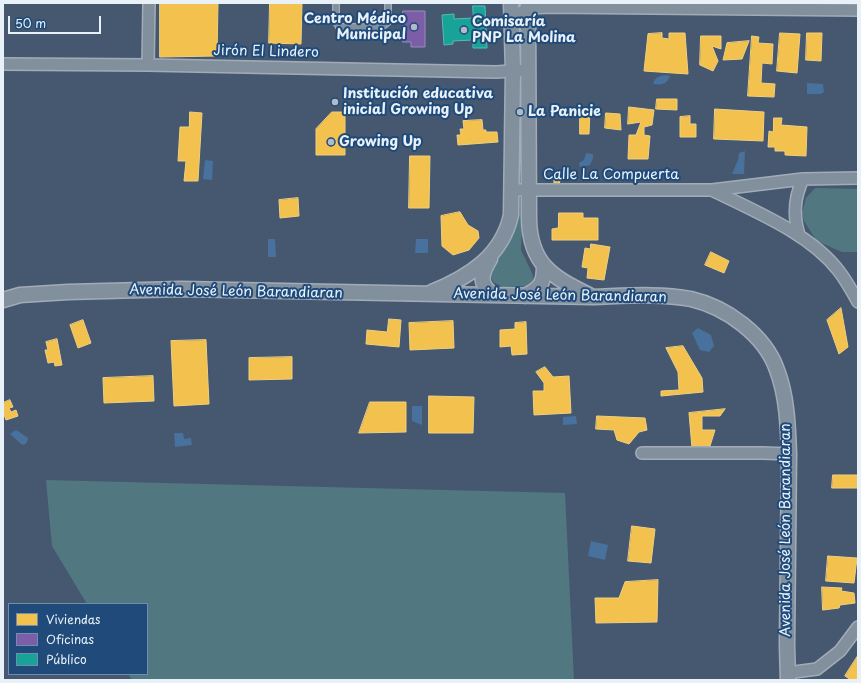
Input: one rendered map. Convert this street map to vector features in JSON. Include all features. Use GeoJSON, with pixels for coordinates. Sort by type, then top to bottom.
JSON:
{"type":"FeatureCollection","features":[{"type":"Feature","properties":{"kind":"street"},"geometry":{"type":"LineString","coordinates":[[148,65],[149,3]]}},
{"type":"Feature","properties":{"kind":"street"},"geometry":{"type":"LineString","coordinates":[[493,295],[486,290],[483,285],[482,278],[492,255],[509,227],[511,215],[513,71],[511,3]]}},
{"type":"Feature","properties":{"kind":"street"},"geometry":{"type":"LineString","coordinates":[[511,23],[528,6],[686,6],[858,10]]}},
{"type":"Feature","properties":{"kind":"street"},"geometry":{"type":"LineString","coordinates":[[528,6],[528,190],[529,230],[531,242],[535,252],[544,266],[563,281],[593,297]]}},
{"type":"Feature","properties":{"kind":"street","name":"Jirón El Lindero"},"geometry":{"type":"LineString","coordinates":[[3,64],[148,65],[489,72],[529,70]]}},
{"type":"Feature","properties":{"kind":"street","name":"Calle La Compuerta"},"geometry":{"type":"LineString","coordinates":[[511,190],[712,190],[803,179],[858,178]]}},
{"type":"Feature","properties":{"kind":"street"},"geometry":{"type":"LineString","coordinates":[[799,235],[794,215],[798,189],[803,179]]}},
{"type":"Feature","properties":{"kind":"street","name":"Calle La Compuerta"},"geometry":{"type":"LineString","coordinates":[[712,190],[799,235],[821,252],[838,270],[858,302]]}},
{"type":"Feature","properties":{"kind":"street"},"geometry":{"type":"LineString","coordinates":[[427,294],[462,278],[492,255]]}},
{"type":"Feature","properties":{"kind":"street"},"geometry":{"type":"LineString","coordinates":[[526,296],[539,288],[543,281],[544,266]]}},
{"type":"Feature","properties":{"kind":"street","name":"Avenida José León Barandiaran"},"geometry":{"type":"LineString","coordinates":[[3,300],[20,295],[68,292],[181,289],[526,296],[644,296],[672,297],[691,300],[709,305],[727,313],[742,323],[768,352],[777,368],[783,388],[789,454],[787,676]]}},
{"type":"Feature","properties":{"kind":"street"},"geometry":{"type":"LineString","coordinates":[[642,453],[789,454]]}},
{"type":"Feature","properties":{"kind":"street"},"geometry":{"type":"LineString","coordinates":[[787,676],[817,669],[840,651],[858,626]]}},
{"type":"Feature","properties":{"kind":"lane"},"geometry":{"type":"LineString","coordinates":[[336,3],[336,22],[339,27],[382,28],[388,22],[388,3]]}},
{"type":"Feature","properties":{"kind":"green space"},"geometry":{"type":"Polygon","coordinates":[[[815,188],[858,189],[858,252],[842,252],[817,241],[804,221],[802,213],[806,198],[815,188]]]}},
{"type":"Feature","properties":{"kind":"green space"},"geometry":{"type":"Polygon","coordinates":[[[523,198],[521,250],[534,280],[532,286],[503,287],[493,282],[491,276],[496,261],[510,239],[515,199],[523,198]]]}},
{"type":"Feature","properties":{"kind":"green space"},"geometry":{"type":"Polygon","coordinates":[[[46,480],[565,493],[574,680],[132,680],[129,675],[148,675],[148,603],[86,603],[52,546],[46,480]]]}},
{"type":"Feature","properties":{"kind":"water"},"geometry":{"type":"Polygon","coordinates":[[[666,75],[670,76],[665,83],[653,84],[658,77],[666,75]]]}},
{"type":"Feature","properties":{"kind":"water"},"geometry":{"type":"Polygon","coordinates":[[[807,83],[823,84],[824,92],[821,94],[807,94],[807,83]]]}},
{"type":"Feature","properties":{"kind":"water"},"geometry":{"type":"Polygon","coordinates":[[[745,151],[744,174],[732,174],[738,160],[739,153],[745,151]]]}},
{"type":"Feature","properties":{"kind":"water"},"geometry":{"type":"Polygon","coordinates":[[[586,153],[593,154],[590,165],[580,167],[579,163],[584,160],[586,153]]]}},
{"type":"Feature","properties":{"kind":"water"},"geometry":{"type":"Polygon","coordinates":[[[205,160],[213,161],[212,180],[203,179],[205,160]]]}},
{"type":"Feature","properties":{"kind":"water"},"geometry":{"type":"Polygon","coordinates":[[[268,239],[275,239],[276,257],[268,257],[268,239]]]}},
{"type":"Feature","properties":{"kind":"water"},"geometry":{"type":"Polygon","coordinates":[[[416,239],[428,239],[428,253],[415,253],[416,239]]]}},
{"type":"Feature","properties":{"kind":"water"},"geometry":{"type":"Polygon","coordinates":[[[698,328],[711,335],[714,346],[709,352],[700,350],[692,333],[698,328]]]}},
{"type":"Feature","properties":{"kind":"water"},"geometry":{"type":"Polygon","coordinates":[[[412,406],[422,406],[422,425],[412,421],[412,406]]]}},
{"type":"Feature","properties":{"kind":"water"},"geometry":{"type":"Polygon","coordinates":[[[576,416],[577,424],[563,425],[563,417],[576,416]]]}},
{"type":"Feature","properties":{"kind":"water"},"geometry":{"type":"Polygon","coordinates":[[[16,430],[28,438],[24,445],[10,434],[16,430]]]}},
{"type":"Feature","properties":{"kind":"water"},"geometry":{"type":"Polygon","coordinates":[[[174,433],[183,433],[184,439],[191,438],[192,445],[175,447],[174,433]]]}},
{"type":"Feature","properties":{"kind":"water"},"geometry":{"type":"Polygon","coordinates":[[[591,541],[608,545],[605,560],[588,556],[591,541]]]}},
{"type":"Feature","properties":{"kind":"building: Viviendas"},"geometry":{"type":"Polygon","coordinates":[[[160,3],[218,3],[217,56],[160,57],[160,3]]]}},
{"type":"Feature","properties":{"kind":"building: Viviendas"},"geometry":{"type":"Polygon","coordinates":[[[270,3],[302,3],[301,44],[269,43],[270,3]]]}},
{"type":"Feature","properties":{"kind":"building: Viviendas"},"geometry":{"type":"Polygon","coordinates":[[[662,33],[662,38],[669,39],[669,33],[685,33],[688,74],[644,71],[648,34],[662,33]]]}},
{"type":"Feature","properties":{"kind":"building: Viviendas"},"geometry":{"type":"Polygon","coordinates":[[[780,33],[800,34],[797,73],[777,71],[780,33]]]}},
{"type":"Feature","properties":{"kind":"building: Viviendas"},"geometry":{"type":"Polygon","coordinates":[[[807,33],[822,33],[821,61],[806,60],[807,33]]]}},
{"type":"Feature","properties":{"kind":"building: Viviendas"},"geometry":{"type":"Polygon","coordinates":[[[701,36],[721,36],[721,49],[712,46],[718,61],[713,71],[700,65],[701,36]]]}},
{"type":"Feature","properties":{"kind":"building: Viviendas"},"geometry":{"type":"Polygon","coordinates":[[[752,36],[759,37],[758,43],[773,44],[772,64],[762,63],[761,83],[775,84],[774,97],[748,96],[752,36]]]}},
{"type":"Feature","properties":{"kind":"building: Viviendas"},"geometry":{"type":"Polygon","coordinates":[[[749,41],[742,59],[723,60],[727,43],[749,41]]]}},
{"type":"Feature","properties":{"kind":"building: Viviendas"},"geometry":{"type":"Polygon","coordinates":[[[657,99],[677,99],[677,110],[656,109],[657,99]]]}},
{"type":"Feature","properties":{"kind":"building: Viviendas"},"geometry":{"type":"Polygon","coordinates":[[[629,107],[654,110],[652,125],[644,127],[644,135],[650,136],[648,159],[628,159],[629,135],[636,135],[641,122],[628,124],[629,107]]]}},
{"type":"Feature","properties":{"kind":"building: Viviendas"},"geometry":{"type":"Polygon","coordinates":[[[580,109],[590,109],[589,134],[580,134],[580,109]]]}},
{"type":"Feature","properties":{"kind":"building: Viviendas"},"geometry":{"type":"Polygon","coordinates":[[[715,109],[764,112],[763,141],[714,139],[715,109]]]}},
{"type":"Feature","properties":{"kind":"building: Viviendas"},"geometry":{"type":"Polygon","coordinates":[[[190,112],[202,113],[198,181],[184,181],[186,161],[178,161],[180,127],[189,127],[190,112]]]}},
{"type":"Feature","properties":{"kind":"building: Viviendas","name":"Growing Up"},"geometry":{"type":"Polygon","coordinates":[[[332,112],[345,112],[345,155],[316,155],[316,129],[332,112]]]}},
{"type":"Feature","properties":{"kind":"building: Viviendas"},"geometry":{"type":"Polygon","coordinates":[[[606,113],[620,114],[621,130],[605,128],[606,113]]]}},
{"type":"Feature","properties":{"kind":"building: Viviendas"},"geometry":{"type":"Polygon","coordinates":[[[690,116],[690,124],[696,124],[696,137],[680,137],[680,117],[690,116]]]}},
{"type":"Feature","properties":{"kind":"building: Viviendas"},"geometry":{"type":"Polygon","coordinates":[[[774,118],[782,118],[781,125],[807,127],[806,156],[785,155],[785,151],[775,151],[775,147],[768,147],[769,131],[773,132],[774,118]]]}},
{"type":"Feature","properties":{"kind":"building: Viviendas"},"geometry":{"type":"Polygon","coordinates":[[[482,120],[483,130],[486,130],[486,132],[497,132],[498,142],[458,145],[457,135],[461,135],[460,129],[464,129],[463,121],[482,120]]]}},
{"type":"Feature","properties":{"kind":"building: Viviendas"},"geometry":{"type":"Polygon","coordinates":[[[410,156],[430,156],[429,208],[409,208],[410,156]]]}},
{"type":"Feature","properties":{"kind":"building: Viviendas"},"geometry":{"type":"Polygon","coordinates":[[[561,178],[559,184],[554,183],[554,179],[561,178]]]}},
{"type":"Feature","properties":{"kind":"building: Viviendas"},"geometry":{"type":"Polygon","coordinates":[[[298,198],[299,216],[280,218],[279,200],[298,198]]]}},
{"type":"Feature","properties":{"kind":"building: Viviendas"},"geometry":{"type":"Polygon","coordinates":[[[460,212],[468,225],[478,231],[479,238],[469,250],[453,255],[442,246],[441,216],[460,212]]]}},
{"type":"Feature","properties":{"kind":"building: Viviendas"},"geometry":{"type":"Polygon","coordinates":[[[559,213],[583,213],[583,218],[598,218],[598,240],[552,240],[552,229],[558,228],[559,213]]]}},
{"type":"Feature","properties":{"kind":"building: Viviendas"},"geometry":{"type":"Polygon","coordinates":[[[591,244],[610,247],[604,280],[587,278],[588,268],[582,267],[585,248],[590,249],[591,244]]]}},
{"type":"Feature","properties":{"kind":"building: Viviendas"},"geometry":{"type":"Polygon","coordinates":[[[711,252],[729,261],[724,273],[705,265],[711,252]]]}},
{"type":"Feature","properties":{"kind":"building: Viviendas"},"geometry":{"type":"Polygon","coordinates":[[[841,308],[848,347],[839,354],[827,320],[841,308]]]}},
{"type":"Feature","properties":{"kind":"building: Viviendas"},"geometry":{"type":"Polygon","coordinates":[[[389,319],[401,320],[399,347],[366,344],[367,330],[387,332],[389,319]]]}},
{"type":"Feature","properties":{"kind":"building: Viviendas"},"geometry":{"type":"Polygon","coordinates":[[[83,320],[91,343],[78,348],[70,325],[83,320]]]}},
{"type":"Feature","properties":{"kind":"building: Viviendas"},"geometry":{"type":"Polygon","coordinates":[[[453,321],[454,348],[410,350],[409,323],[453,321]]]}},
{"type":"Feature","properties":{"kind":"building: Viviendas"},"geometry":{"type":"Polygon","coordinates":[[[526,322],[527,354],[512,355],[511,346],[500,347],[500,330],[515,329],[515,323],[526,322]]]}},
{"type":"Feature","properties":{"kind":"building: Viviendas"},"geometry":{"type":"Polygon","coordinates":[[[57,339],[62,365],[55,366],[54,362],[48,363],[45,350],[48,350],[46,342],[57,339]]]}},
{"type":"Feature","properties":{"kind":"building: Viviendas"},"geometry":{"type":"Polygon","coordinates":[[[206,340],[209,404],[174,406],[171,341],[206,340]]]}},
{"type":"Feature","properties":{"kind":"building: Viviendas"},"geometry":{"type":"Polygon","coordinates":[[[683,346],[702,378],[703,392],[661,396],[661,391],[679,390],[678,372],[666,348],[683,346]]]}},
{"type":"Feature","properties":{"kind":"building: Viviendas"},"geometry":{"type":"Polygon","coordinates":[[[292,357],[292,379],[249,380],[249,358],[292,357]]]}},
{"type":"Feature","properties":{"kind":"building: Viviendas"},"geometry":{"type":"Polygon","coordinates":[[[545,367],[553,377],[569,376],[571,413],[534,415],[533,391],[544,391],[544,383],[536,372],[545,367]]]}},
{"type":"Feature","properties":{"kind":"building: Viviendas"},"geometry":{"type":"Polygon","coordinates":[[[153,376],[154,401],[104,403],[103,378],[153,376]]]}},
{"type":"Feature","properties":{"kind":"building: Viviendas"},"geometry":{"type":"Polygon","coordinates":[[[429,396],[474,397],[473,433],[429,433],[429,396]]]}},
{"type":"Feature","properties":{"kind":"building: Viviendas"},"geometry":{"type":"Polygon","coordinates":[[[10,400],[13,407],[9,408],[11,412],[16,410],[18,416],[6,420],[3,412],[3,403],[10,400]]]}},
{"type":"Feature","properties":{"kind":"building: Viviendas"},"geometry":{"type":"Polygon","coordinates":[[[370,402],[406,402],[406,432],[359,433],[370,402]]]}},
{"type":"Feature","properties":{"kind":"building: Viviendas"},"geometry":{"type":"Polygon","coordinates":[[[725,409],[720,416],[702,416],[702,430],[715,430],[710,446],[692,448],[689,413],[725,409]]]}},
{"type":"Feature","properties":{"kind":"building: Viviendas"},"geometry":{"type":"Polygon","coordinates":[[[597,416],[645,418],[647,430],[639,432],[629,444],[617,440],[614,430],[596,429],[597,416]]]}},
{"type":"Feature","properties":{"kind":"building: Viviendas"},"geometry":{"type":"Polygon","coordinates":[[[833,475],[858,475],[858,488],[832,488],[833,475]]]}},
{"type":"Feature","properties":{"kind":"building: Viviendas"},"geometry":{"type":"Polygon","coordinates":[[[632,526],[655,529],[651,563],[628,561],[632,526]]]}},
{"type":"Feature","properties":{"kind":"building: Viviendas"},"geometry":{"type":"Polygon","coordinates":[[[828,556],[857,558],[854,583],[826,581],[828,556]]]}},
{"type":"Feature","properties":{"kind":"building: Viviendas"},"geometry":{"type":"Polygon","coordinates":[[[658,580],[657,622],[596,623],[595,598],[619,598],[625,582],[658,580]]]}},
{"type":"Feature","properties":{"kind":"building: Viviendas"},"geometry":{"type":"Polygon","coordinates":[[[822,587],[842,588],[841,591],[854,593],[855,603],[840,605],[839,608],[823,610],[822,587]]]}},
{"type":"Feature","properties":{"kind":"building: Viviendas"},"geometry":{"type":"Polygon","coordinates":[[[857,657],[858,680],[851,680],[845,676],[857,657]]]}},
{"type":"Feature","properties":{"kind":"building: Oficinas","name":"Centro Médico Municipal"},"geometry":{"type":"Polygon","coordinates":[[[403,11],[425,11],[425,47],[411,47],[411,42],[403,42],[403,11]]]}},
{"type":"Feature","properties":{"kind":"building: Público","name":"Comisaría PNP La Molina"},"geometry":{"type":"Polygon","coordinates":[[[473,6],[485,6],[487,48],[473,48],[473,40],[453,41],[453,44],[444,45],[442,15],[454,14],[454,19],[473,18],[473,6]]]}},
{"type":"Feature","properties":{"kind":"place","name":"Centro Médico Municipal"},"geometry":{"type":"Point","coordinates":[414,27]}},
{"type":"Feature","properties":{"kind":"place","name":"Comisaría PNP La Molina"},"geometry":{"type":"Point","coordinates":[464,30]}},
{"type":"Feature","properties":{"kind":"place","name":"Institución educativa inicial Growing Up"},"geometry":{"type":"Point","coordinates":[335,102]}},
{"type":"Feature","properties":{"kind":"place","name":"La Panicie"},"geometry":{"type":"Point","coordinates":[520,112]}},
{"type":"Feature","properties":{"kind":"place","name":"Growing Up"},"geometry":{"type":"Point","coordinates":[331,142]}}]}
